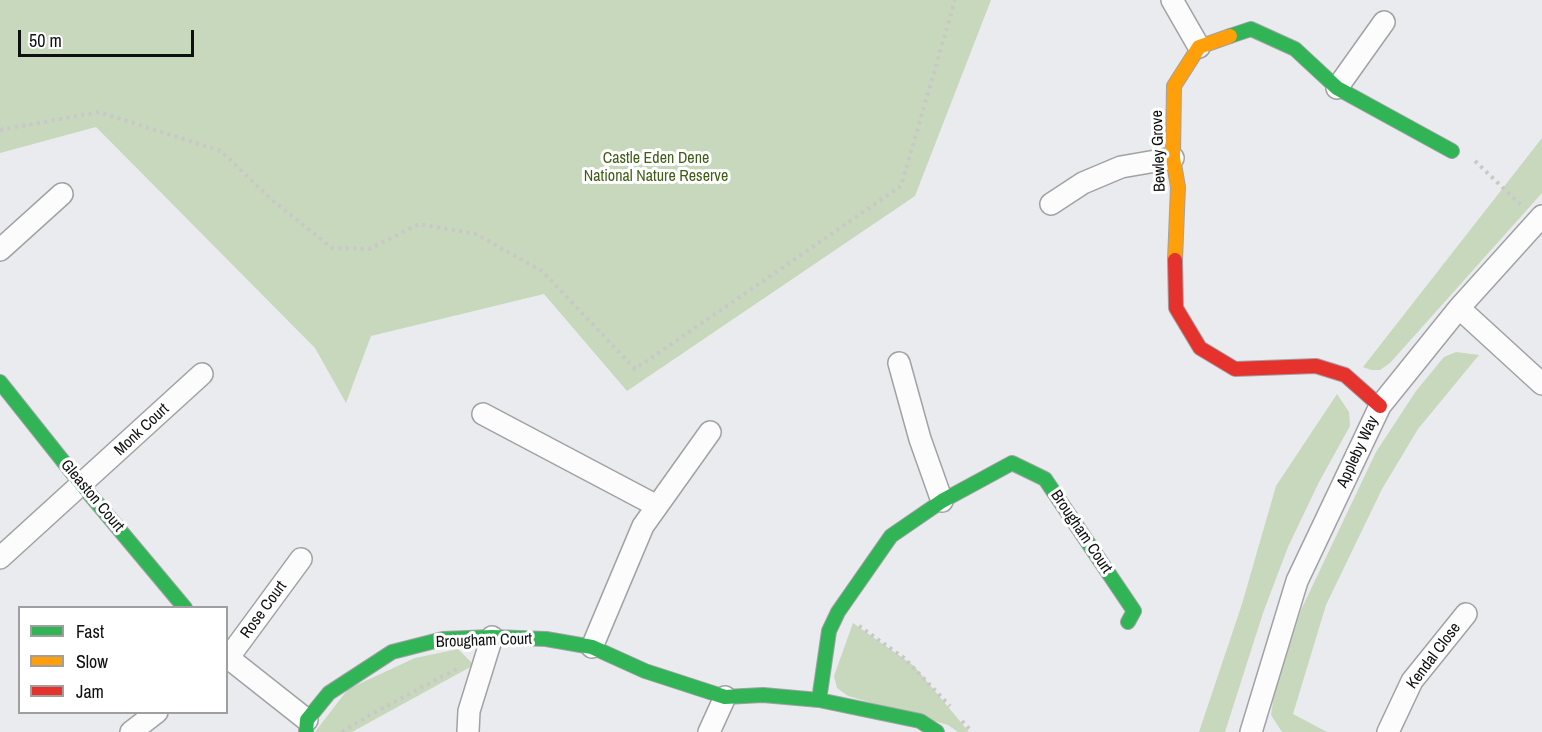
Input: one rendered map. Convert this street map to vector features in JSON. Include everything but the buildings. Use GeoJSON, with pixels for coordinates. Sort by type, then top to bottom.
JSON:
{"type":"FeatureCollection","features":[{"type":"Feature","properties":{"kind":"street"},"geometry":{"type":"LineString","coordinates":[[1172,0],[1199,47],[1251,29],[1295,48],[1337,88],[1452,151]]}},
{"type":"Feature","properties":{"kind":"street"},"geometry":{"type":"LineString","coordinates":[[1337,88],[1384,22]]}},
{"type":"Feature","properties":{"kind":"street","name":"Bewley Grove"},"geometry":{"type":"LineString","coordinates":[[1199,47],[1174,86],[1173,158],[1179,188],[1175,245],[1176,308],[1200,348],[1235,369],[1316,366],[1345,375],[1380,406]]}},
{"type":"Feature","properties":{"kind":"street"},"geometry":{"type":"LineString","coordinates":[[1051,204],[1083,183],[1120,168],[1173,158]]}},
{"type":"Feature","properties":{"kind":"street"},"geometry":{"type":"LineString","coordinates":[[0,250],[62,194]]}},
{"type":"Feature","properties":{"kind":"street","name":"Appleby Way"},"geometry":{"type":"LineString","coordinates":[[1251,732],[1297,581],[1380,406],[1459,308],[1540,219]]}},
{"type":"Feature","properties":{"kind":"street"},"geometry":{"type":"LineString","coordinates":[[1459,308],[1542,384]]}},
{"type":"Feature","properties":{"kind":"street"},"geometry":{"type":"LineString","coordinates":[[899,363],[920,439],[942,501]]}},
{"type":"Feature","properties":{"kind":"street","name":"Monk Court"},"geometry":{"type":"LineString","coordinates":[[0,558],[202,374]]}},
{"type":"Feature","properties":{"kind":"street","name":"Gleaston Court"},"geometry":{"type":"LineString","coordinates":[[0,382],[81,485],[183,606]]}},
{"type":"Feature","properties":{"kind":"street"},"geometry":{"type":"LineString","coordinates":[[483,414],[657,506]]}},
{"type":"Feature","properties":{"kind":"street"},"geometry":{"type":"LineString","coordinates":[[592,647],[643,526],[710,432]]}},
{"type":"Feature","properties":{"kind":"street","name":"Brougham Court"},"geometry":{"type":"LineString","coordinates":[[819,700],[829,631],[838,612],[891,536],[942,501],[1012,463],[1045,479],[1134,611],[1128,622]]}},
{"type":"Feature","properties":{"kind":"street","name":"Rose Court"},"geometry":{"type":"LineString","coordinates":[[228,658],[301,559]]}},
{"type":"Feature","properties":{"kind":"street","name":"Kendal Close"},"geometry":{"type":"LineString","coordinates":[[1388,732],[1412,681],[1466,614]]}},
{"type":"Feature","properties":{"kind":"street","name":"Brougham Court"},"geometry":{"type":"LineString","coordinates":[[306,726],[328,693],[392,652],[443,639],[489,647],[546,639],[592,647],[645,671],[725,697],[763,695],[819,700],[920,721],[937,732]]}},
{"type":"Feature","properties":{"kind":"street"},"geometry":{"type":"LineString","coordinates":[[468,732],[469,711],[489,647]]}},
{"type":"Feature","properties":{"kind":"street"},"geometry":{"type":"LineString","coordinates":[[228,660],[306,726]]}},
{"type":"Feature","properties":{"kind":"street"},"geometry":{"type":"LineString","coordinates":[[709,732],[725,697]]}},
{"type":"Feature","properties":{"kind":"street"},"geometry":{"type":"LineString","coordinates":[[131,732],[154,714]]}},
{"type":"Feature","properties":{"kind":"path"},"geometry":{"type":"LineString","coordinates":[[0,130],[99,111],[221,152],[272,200],[332,248],[369,249],[419,225],[476,234],[542,272],[635,369],[901,186],[955,0]]}},
{"type":"Feature","properties":{"kind":"path"},"geometry":{"type":"LineString","coordinates":[[1452,151],[1464,150],[1540,219]]}},
{"type":"Feature","properties":{"kind":"path"},"geometry":{"type":"LineString","coordinates":[[838,612],[904,658],[928,681],[972,732]]}},
{"type":"Feature","properties":{"kind":"path"},"geometry":{"type":"LineString","coordinates":[[342,732],[475,659],[489,647]]}},
{"type":"Feature","properties":{"kind":"green space","name":"Castle Eden Dene National Nature Reserve"},"geometry":{"type":"Polygon","coordinates":[[[0,0],[991,0],[915,196],[627,391],[544,294],[371,336],[346,403],[315,348],[96,127],[0,153],[0,0]]]}},
{"type":"Feature","properties":{"kind":"green space"},"geometry":{"type":"Polygon","coordinates":[[[1542,138],[1542,193],[1390,363],[1380,370],[1363,367],[1542,138]]]}},
{"type":"Feature","properties":{"kind":"green space"},"geometry":{"type":"Polygon","coordinates":[[[1456,352],[1479,355],[1418,429],[1382,489],[1326,605],[1293,714],[1327,732],[1282,732],[1271,715],[1274,695],[1301,610],[1376,452],[1416,391],[1444,357],[1456,352]]]}},
{"type":"Feature","properties":{"kind":"green space"},"geometry":{"type":"Polygon","coordinates":[[[1337,394],[1349,412],[1350,426],[1319,482],[1288,547],[1263,613],[1225,732],[1199,732],[1242,604],[1276,486],[1337,394]]]}},
{"type":"Feature","properties":{"kind":"green space"},"geometry":{"type":"Polygon","coordinates":[[[853,623],[914,666],[969,732],[958,732],[948,725],[848,696],[837,688],[834,676],[853,623]]]}},
{"type":"Feature","properties":{"kind":"green space"},"geometry":{"type":"Polygon","coordinates":[[[458,649],[474,665],[352,732],[315,732],[348,689],[415,658],[458,649]]]}},
{"type":"Feature","properties":{"kind":"traffic: fast"},"geometry":{"type":"LineString","coordinates":[[1230,36],[1251,29],[1295,49],[1337,88],[1452,151]]}},
{"type":"Feature","properties":{"kind":"traffic: fast"},"geometry":{"type":"LineString","coordinates":[[0,382],[183,606]]}},
{"type":"Feature","properties":{"kind":"traffic: fast"},"geometry":{"type":"LineString","coordinates":[[819,700],[829,631],[838,612],[891,536],[942,501],[1012,463],[1045,479],[1134,611],[1128,622]]}},
{"type":"Feature","properties":{"kind":"traffic: fast"},"geometry":{"type":"LineString","coordinates":[[306,732],[307,720],[329,693],[392,652],[443,639],[492,637],[546,639],[592,647],[645,671],[725,697],[763,695],[819,700],[920,721],[937,732]]}},
{"type":"Feature","properties":{"kind":"traffic: slow"},"geometry":{"type":"LineString","coordinates":[[1175,260],[1178,187],[1173,158],[1174,86],[1199,47],[1230,36]]}},
{"type":"Feature","properties":{"kind":"traffic: jam"},"geometry":{"type":"LineString","coordinates":[[1175,260],[1176,308],[1200,348],[1235,369],[1316,366],[1345,375],[1380,406]]}}]}
